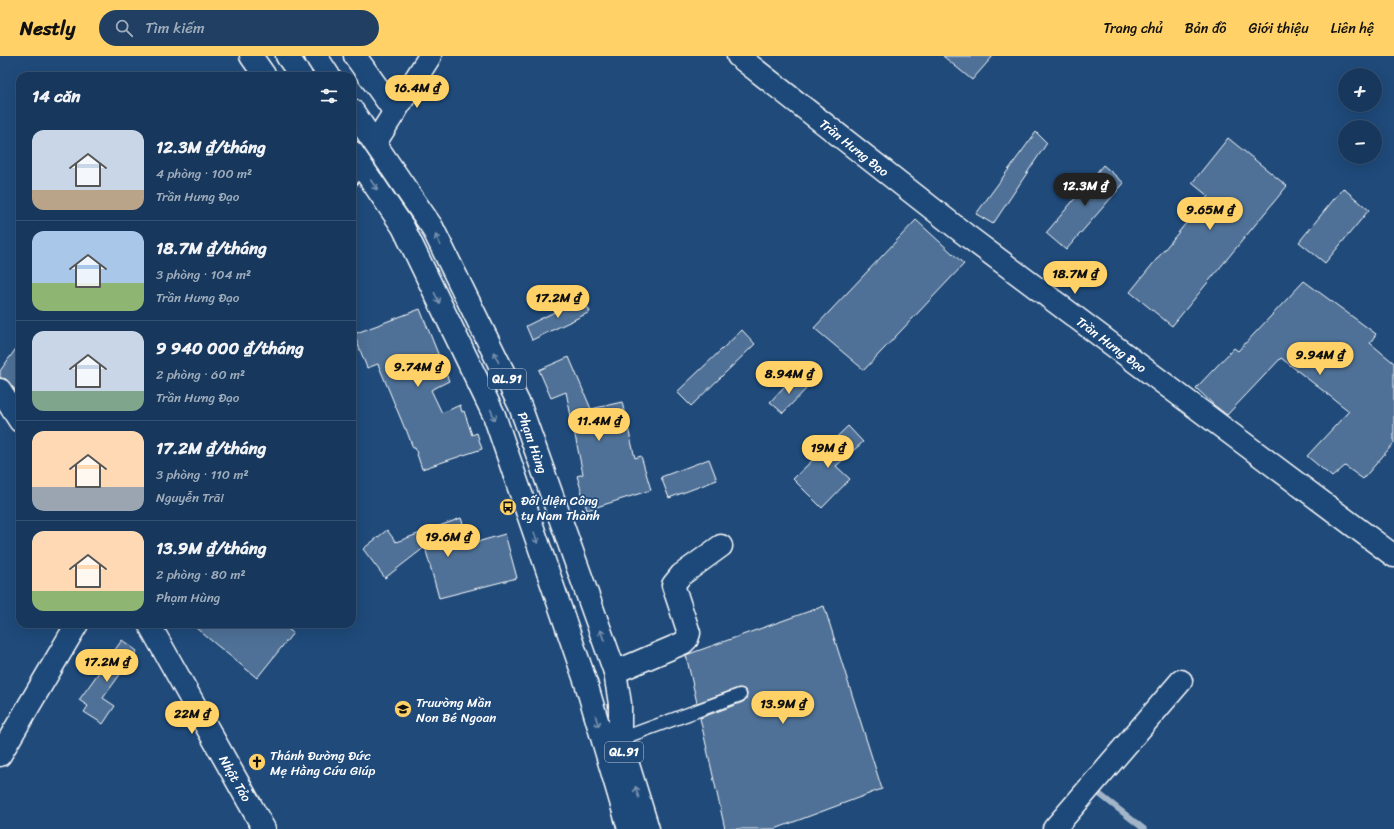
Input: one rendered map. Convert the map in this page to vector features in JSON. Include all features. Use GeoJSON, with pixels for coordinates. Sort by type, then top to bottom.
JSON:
{"type":"FeatureCollection","features":[{"type":"Feature","properties":{"kind":"main road"},"geometry":{"type":"LineString","coordinates":[[251,56],[262,72]]}},
{"type":"Feature","properties":{"kind":"main road"},"geometry":{"type":"LineString","coordinates":[[287,56],[297,72]]}},
{"type":"Feature","properties":{"kind":"main road"},"geometry":{"type":"LineString","coordinates":[[316,56],[327,72]]}},
{"type":"Feature","properties":{"kind":"main road"},"geometry":{"type":"LineString","coordinates":[[355,56],[395,112]]}},
{"type":"Feature","properties":{"kind":"main road"},"geometry":{"type":"LineString","coordinates":[[375,143],[430,56]]}},
{"type":"Feature","properties":{"kind":"main road","name":"Trần Hưng Đạo"},"geometry":{"type":"LineString","coordinates":[[738,56],[966,234],[1394,556]]}},
{"type":"Feature","properties":{"kind":"main road","name":"Phạm Hùng"},"geometry":{"type":"LineString","coordinates":[[356,116],[432,227],[520,406],[615,672],[620,704],[620,739],[648,829]]}},
{"type":"Feature","properties":{"kind":"main road","name":"QL.91"},"geometry":{"type":"LineString","coordinates":[[356,167],[402,226],[494,415],[586,683],[629,829]]}},
{"type":"Feature","properties":{"kind":"main road"},"geometry":{"type":"LineString","coordinates":[[0,390],[16,415]]}},
{"type":"Feature","properties":{"kind":"main road"},"geometry":{"type":"LineString","coordinates":[[586,683],[615,672],[687,639],[689,633],[673,585],[681,575],[721,546]]}},
{"type":"Feature","properties":{"kind":"main road"},"geometry":{"type":"LineString","coordinates":[[0,755],[75,628]]}},
{"type":"Feature","properties":{"kind":"main road","name":"Nhật Tảo"},"geometry":{"type":"LineString","coordinates":[[151,628],[264,829]]}},
{"type":"Feature","properties":{"kind":"main road"},"geometry":{"type":"LineString","coordinates":[[1054,829],[1181,681]]}},
{"type":"Feature","properties":{"kind":"lane"},"geometry":{"type":"LineString","coordinates":[[620,739],[740,695]]}},
{"type":"Feature","properties":{"kind":"building"},"geometry":{"type":"Polygon","coordinates":[[[943,56],[993,56],[972,80],[943,56]]]}},
{"type":"Feature","properties":{"kind":"building"},"geometry":{"type":"Polygon","coordinates":[[[1036,132],[1047,143],[993,224],[976,214],[1036,132]]]}},
{"type":"Feature","properties":{"kind":"building"},"geometry":{"type":"Polygon","coordinates":[[[1228,138],[1287,186],[1172,326],[1130,292],[1208,196],[1192,183],[1228,138]]]}},
{"type":"Feature","properties":{"kind":"building"},"geometry":{"type":"Polygon","coordinates":[[[1103,165],[1124,183],[1066,250],[1046,233],[1103,165]]]}},
{"type":"Feature","properties":{"kind":"building"},"geometry":{"type":"Polygon","coordinates":[[[1343,188],[1369,210],[1325,263],[1299,242],[1343,188]]]}},
{"type":"Feature","properties":{"kind":"building"},"geometry":{"type":"Polygon","coordinates":[[[916,220],[964,264],[864,370],[814,328],[916,220]]]}},
{"type":"Feature","properties":{"kind":"building"},"geometry":{"type":"Polygon","coordinates":[[[1304,281],[1376,334],[1370,343],[1394,363],[1394,443],[1363,479],[1345,466],[1332,477],[1307,456],[1349,411],[1281,358],[1227,415],[1196,388],[1234,348],[1238,351],[1304,281]]]}},
{"type":"Feature","properties":{"kind":"building"},"geometry":{"type":"Polygon","coordinates":[[[583,298],[590,312],[532,340],[526,326],[583,298]]]}},
{"type":"Feature","properties":{"kind":"building"},"geometry":{"type":"Polygon","coordinates":[[[420,309],[449,381],[431,390],[442,413],[460,405],[462,412],[464,411],[472,435],[477,433],[482,449],[422,469],[415,448],[413,448],[378,364],[367,368],[356,339],[356,333],[420,309]]]}},
{"type":"Feature","properties":{"kind":"building"},"geometry":{"type":"Polygon","coordinates":[[[742,330],[755,344],[691,406],[677,392],[742,330]]]}},
{"type":"Feature","properties":{"kind":"building"},"geometry":{"type":"Polygon","coordinates":[[[16,349],[16,390],[6,379],[0,378],[0,371],[16,349]]]}},
{"type":"Feature","properties":{"kind":"building"},"geometry":{"type":"Polygon","coordinates":[[[569,357],[591,409],[622,402],[635,458],[641,456],[651,490],[587,510],[577,476],[583,474],[566,392],[551,398],[539,370],[569,357]]]}},
{"type":"Feature","properties":{"kind":"building"},"geometry":{"type":"Polygon","coordinates":[[[794,376],[807,388],[783,413],[770,402],[794,376]]]}},
{"type":"Feature","properties":{"kind":"building"},"geometry":{"type":"Polygon","coordinates":[[[848,426],[863,442],[836,466],[850,479],[822,508],[793,479],[848,426]]]}},
{"type":"Feature","properties":{"kind":"building"},"geometry":{"type":"Polygon","coordinates":[[[709,459],[717,480],[669,498],[661,477],[709,459]]]}},
{"type":"Feature","properties":{"kind":"building"},"geometry":{"type":"Polygon","coordinates":[[[461,518],[470,544],[505,534],[517,578],[439,598],[425,547],[385,578],[363,549],[387,530],[396,542],[461,518]]]}},
{"type":"Feature","properties":{"kind":"building"},"geometry":{"type":"Polygon","coordinates":[[[824,606],[882,789],[775,829],[725,829],[700,718],[743,702],[746,699],[747,693],[744,689],[738,688],[697,703],[686,655],[824,606]]]}},
{"type":"Feature","properties":{"kind":"building"},"geometry":{"type":"Polygon","coordinates":[[[196,628],[287,628],[293,633],[257,678],[196,628]]]}},
{"type":"Feature","properties":{"kind":"building"},"geometry":{"type":"Polygon","coordinates":[[[122,640],[137,651],[103,698],[115,706],[103,724],[84,712],[88,706],[79,700],[122,640]]]}},
{"type":"Feature","properties":{"kind":"waterway"},"geometry":{"type":"LineString","coordinates":[[1098,793],[1144,829]]}},
{"type":"Feature","properties":{"kind":"place","name":"Đối diện Công ty Nam Thành"},"geometry":{"type":"Point","coordinates":[508,507]}},
{"type":"Feature","properties":{"kind":"place","name":"Truường Mần Non Bé Ngoan"},"geometry":{"type":"Point","coordinates":[403,709]}},
{"type":"Feature","properties":{"kind":"place","name":"Thánh Đường Đức Mẹ Hằng Cứu Giúp"},"geometry":{"type":"Point","coordinates":[257,762]}}]}
